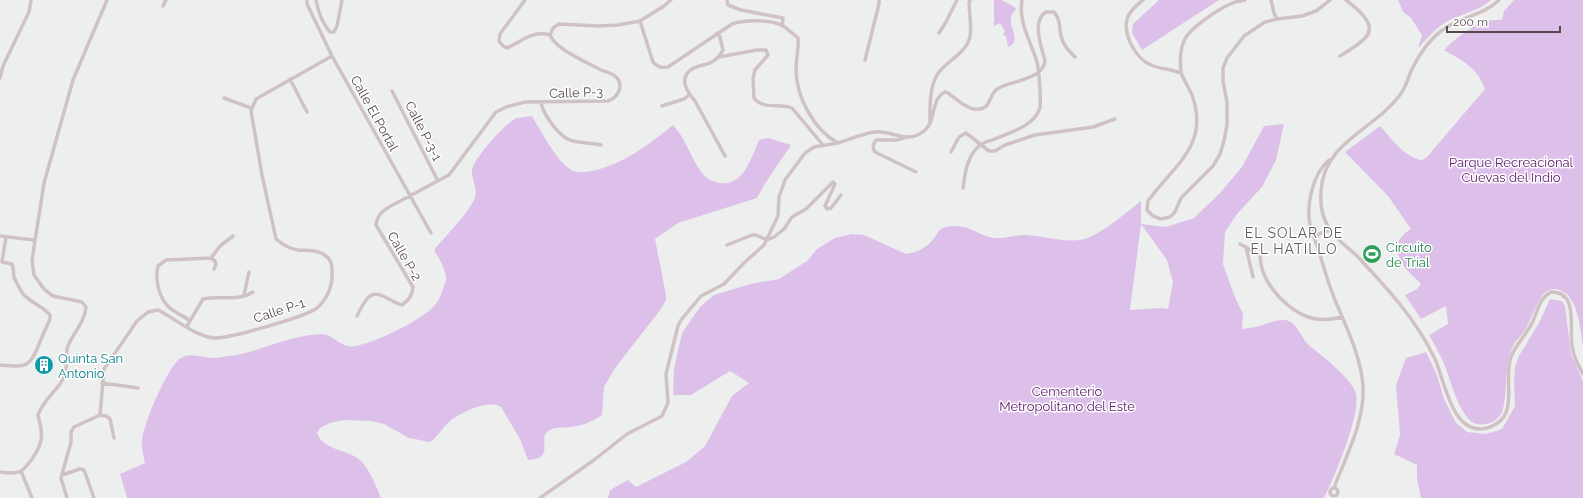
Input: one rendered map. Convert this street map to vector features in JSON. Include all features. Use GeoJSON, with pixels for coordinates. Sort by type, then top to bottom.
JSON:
{"type":"FeatureCollection","features":[{"type":"Feature","properties":{"kind":"street"},"geometry":{"type":"LineString","coordinates":[[0,78],[3,66],[29,12],[31,0]]}},
{"type":"Feature","properties":{"kind":"street"},"geometry":{"type":"LineString","coordinates":[[0,472],[13,473],[21,471],[40,448],[42,441],[38,415],[39,412],[43,404],[65,376],[68,346],[86,316],[86,307],[82,302],[53,296],[44,289],[34,275],[32,260],[44,183],[73,80],[108,0]]}},
{"type":"Feature","properties":{"kind":"street"},"geometry":{"type":"LineString","coordinates":[[163,6],[166,0]]}},
{"type":"Feature","properties":{"kind":"street","name":"Calle El Portal"},"geometry":{"type":"LineString","coordinates":[[307,0],[307,4],[332,56],[431,233]]}},
{"type":"Feature","properties":{"kind":"street"},"geometry":{"type":"LineString","coordinates":[[316,0],[318,11],[326,28],[330,32],[334,32],[338,26],[342,0]]}},
{"type":"Feature","properties":{"kind":"street"},"geometry":{"type":"LineString","coordinates":[[525,0],[500,34],[499,41],[507,48],[534,34],[543,32],[550,35],[553,28],[559,24],[598,26],[618,25],[640,21],[671,0]]}},
{"type":"Feature","properties":{"kind":"street"},"geometry":{"type":"LineString","coordinates":[[727,0],[728,5],[741,10],[783,18],[782,25]]}},
{"type":"Feature","properties":{"kind":"street"},"geometry":{"type":"LineString","coordinates":[[865,60],[879,0]]}},
{"type":"Feature","properties":{"kind":"street"},"geometry":{"type":"LineString","coordinates":[[939,33],[956,0]]}},
{"type":"Feature","properties":{"kind":"street"},"geometry":{"type":"LineString","coordinates":[[930,126],[933,82],[942,68],[960,54],[970,42],[970,0]]}},
{"type":"Feature","properties":{"kind":"street"},"geometry":{"type":"LineString","coordinates":[[963,188],[966,168],[971,156],[981,145],[1029,123],[1035,117],[1040,108],[1037,64],[1026,35],[1020,11],[1022,0]]}},
{"type":"Feature","properties":{"kind":"street"},"geometry":{"type":"LineString","coordinates":[[1142,0],[1129,14],[1127,20],[1130,42],[1143,61],[1152,66],[1181,73]]}},
{"type":"Feature","properties":{"kind":"street"},"geometry":{"type":"LineString","coordinates":[[1245,0],[1231,3],[1213,14],[1185,38],[1180,62],[1181,73],[1192,95],[1197,123],[1192,146],[1148,201],[1147,210],[1153,216],[1161,219],[1170,217],[1175,212],[1181,198],[1213,166],[1220,154],[1227,125],[1227,102],[1222,82],[1223,68],[1227,58],[1244,36],[1265,22],[1302,16],[1316,11],[1330,0]]}},
{"type":"Feature","properties":{"kind":"street"},"geometry":{"type":"LineString","coordinates":[[1271,0],[1277,19]]}},
{"type":"Feature","properties":{"kind":"street"},"geometry":{"type":"LineString","coordinates":[[1340,56],[1367,37],[1370,30],[1368,23],[1362,14],[1346,0]]}},
{"type":"Feature","properties":{"kind":"street"},"geometry":{"type":"LineString","coordinates":[[1334,488],[1356,433],[1360,417],[1363,388],[1359,362],[1315,239],[1309,217],[1311,199],[1317,177],[1324,164],[1349,140],[1396,100],[1405,86],[1418,59],[1436,36],[1455,22],[1483,11],[1499,0]]}},
{"type":"Feature","properties":{"kind":"street"},"geometry":{"type":"LineString","coordinates":[[540,498],[594,460],[627,434],[662,416],[668,403],[666,374],[678,326],[681,320],[701,296],[724,284],[768,240],[778,216],[780,197],[785,180],[805,153],[814,147],[838,143],[874,132],[887,132],[905,137],[915,137],[930,126],[937,99],[945,92],[968,108],[975,110],[984,108],[990,102],[994,91],[997,88],[1024,80],[1045,65],[1040,43],[1039,29],[1040,18],[1046,12],[1054,12],[1057,15],[1060,23],[1062,41],[1075,57]]}},
{"type":"Feature","properties":{"kind":"street"},"geometry":{"type":"LineString","coordinates":[[640,21],[653,62],[658,67],[662,68],[668,66],[717,33],[740,21],[773,22],[782,25],[798,38],[796,70],[799,90],[805,103],[819,128],[838,143]]}},
{"type":"Feature","properties":{"kind":"street"},"geometry":{"type":"LineString","coordinates":[[717,33],[720,37],[723,50],[719,57]]}},
{"type":"Feature","properties":{"kind":"street","name":"Calle P-3"},"geometry":{"type":"LineString","coordinates":[[410,196],[449,175],[496,112],[506,106],[525,102],[608,101],[615,98],[620,91],[619,83],[616,77],[582,60],[557,45],[550,35]]}},
{"type":"Feature","properties":{"kind":"street"},"geometry":{"type":"LineString","coordinates":[[726,156],[695,101],[689,95],[684,85],[684,78],[692,69],[710,63],[719,57],[757,50],[766,50],[768,55],[755,70],[753,79],[754,98],[760,103],[773,106],[787,106],[792,108],[823,146]]}},
{"type":"Feature","properties":{"kind":"street"},"geometry":{"type":"LineString","coordinates":[[224,98],[251,108],[256,99],[332,56]]}},
{"type":"Feature","properties":{"kind":"street"},"geometry":{"type":"LineString","coordinates":[[290,79],[307,112]]}},
{"type":"Feature","properties":{"kind":"street","name":"Calle P-3-1"},"geometry":{"type":"LineString","coordinates":[[392,91],[438,181]]}},
{"type":"Feature","properties":{"kind":"street"},"geometry":{"type":"LineString","coordinates":[[662,106],[684,99],[689,95]]}},
{"type":"Feature","properties":{"kind":"street"},"geometry":{"type":"LineString","coordinates":[[541,103],[543,111],[563,137],[571,141],[590,142],[601,146]]}},
{"type":"Feature","properties":{"kind":"street","name":"Calle P-1"},"geometry":{"type":"LineString","coordinates":[[100,415],[104,369],[137,321],[148,312],[158,310],[204,336],[215,338],[308,313],[317,308],[324,300],[330,289],[333,266],[329,259],[320,252],[297,250],[282,244],[276,239],[262,175],[251,108]]}},
{"type":"Feature","properties":{"kind":"street"},"geometry":{"type":"LineString","coordinates":[[952,152],[959,137],[966,133],[989,151],[995,151],[1005,145],[1035,135],[1094,127],[1115,119]]}},
{"type":"Feature","properties":{"kind":"street"},"geometry":{"type":"LineString","coordinates":[[905,137],[897,140],[876,140],[873,144],[873,148],[875,152],[916,172]]}},
{"type":"Feature","properties":{"kind":"street"},"geometry":{"type":"LineString","coordinates":[[1331,158],[1322,180],[1320,195],[1322,209],[1330,230],[1392,293],[1411,318],[1434,357],[1456,414],[1465,425],[1484,429],[1495,425],[1504,416],[1510,398],[1509,372],[1511,358],[1532,325],[1541,300],[1551,292],[1557,293],[1564,297],[1570,308],[1572,346],[1576,361],[1583,374]]}},
{"type":"Feature","properties":{"kind":"street"},"geometry":{"type":"LineString","coordinates":[[768,240],[784,229],[792,217],[806,209],[833,182],[835,184],[825,206],[826,209],[831,208],[841,195]]}},
{"type":"Feature","properties":{"kind":"street","name":"Calle P-2"},"geometry":{"type":"LineString","coordinates":[[357,316],[368,297],[373,294],[379,294],[395,304],[402,304],[408,301],[412,295],[413,286],[376,225],[376,219],[381,212],[410,196]]}},
{"type":"Feature","properties":{"kind":"street"},"geometry":{"type":"LineString","coordinates":[[1315,239],[1319,234],[1330,230]]}},
{"type":"Feature","properties":{"kind":"street"},"geometry":{"type":"LineString","coordinates":[[727,245],[752,235],[768,240]]}},
{"type":"Feature","properties":{"kind":"street"},"geometry":{"type":"LineString","coordinates":[[0,236],[34,240]]}},
{"type":"Feature","properties":{"kind":"street"},"geometry":{"type":"LineString","coordinates":[[211,258],[220,246],[233,236]]}},
{"type":"Feature","properties":{"kind":"street"},"geometry":{"type":"LineString","coordinates":[[0,365],[20,367],[32,360],[50,318],[48,312],[37,306],[23,293],[14,277],[14,269],[12,264],[1,262],[6,237]]}},
{"type":"Feature","properties":{"kind":"street"},"geometry":{"type":"LineString","coordinates":[[1240,244],[1259,255]]}},
{"type":"Feature","properties":{"kind":"street"},"geometry":{"type":"LineString","coordinates":[[1246,247],[1253,277]]}},
{"type":"Feature","properties":{"kind":"street"},"geometry":{"type":"LineString","coordinates":[[1262,247],[1259,255],[1269,283],[1285,304],[1308,317],[1320,320],[1342,317]]}},
{"type":"Feature","properties":{"kind":"street"},"geometry":{"type":"LineString","coordinates":[[189,320],[167,305],[160,295],[156,273],[158,266],[166,260],[211,258],[216,264],[214,269]]}},
{"type":"Feature","properties":{"kind":"street"},"geometry":{"type":"LineString","coordinates":[[244,296],[249,272]]}},
{"type":"Feature","properties":{"kind":"street"},"geometry":{"type":"LineString","coordinates":[[187,326],[202,299],[227,299],[244,296],[254,292]]}},
{"type":"Feature","properties":{"kind":"street"},"geometry":{"type":"LineString","coordinates":[[102,383],[138,388]]}},
{"type":"Feature","properties":{"kind":"street"},"geometry":{"type":"LineString","coordinates":[[67,498],[61,478],[71,442],[71,432],[74,427],[100,415],[106,416],[110,419],[114,438]]}},
{"type":"Feature","properties":{"kind":"street"},"geometry":{"type":"LineString","coordinates":[[62,475],[80,469],[84,470],[94,498]]}},
{"type":"Feature","properties":{"kind":"street"},"geometry":{"type":"LineString","coordinates":[[21,471],[32,498]]}},
{"type":"Feature","properties":{"kind":"green space"},"geometry":{"type":"Polygon","coordinates":[[[994,0],[1002,0],[1016,8],[1011,17],[1015,38],[1012,45],[1008,47],[1006,36],[1003,35],[1005,31],[1000,23],[994,26],[994,0]]]}},
{"type":"Feature","properties":{"kind":"green space"},"geometry":{"type":"Polygon","coordinates":[[[1159,0],[1219,0],[1142,50],[1132,33],[1133,24],[1159,0]]]}},
{"type":"Feature","properties":{"kind":"green space"},"geometry":{"type":"Polygon","coordinates":[[[1398,0],[1491,0],[1474,10],[1443,24],[1418,48],[1422,35],[1411,18],[1403,12],[1398,0]]]}},
{"type":"Feature","properties":{"kind":"green space","name":"Parque Recreacional Cuevas del Indio"},"geometry":{"type":"Polygon","coordinates":[[[1514,0],[1583,0],[1583,346],[1579,320],[1573,303],[1562,291],[1554,289],[1549,290],[1543,295],[1538,303],[1525,330],[1515,343],[1509,357],[1504,403],[1501,414],[1494,421],[1487,424],[1477,424],[1471,421],[1466,415],[1456,398],[1442,360],[1429,335],[1448,324],[1446,306],[1421,319],[1405,295],[1417,289],[1421,284],[1405,268],[1394,247],[1405,233],[1411,229],[1388,196],[1345,152],[1380,126],[1404,152],[1410,156],[1422,160],[1427,157],[1485,89],[1478,75],[1469,65],[1444,50],[1463,33],[1470,29],[1486,22],[1502,20],[1504,11],[1514,0]]]}},
{"type":"Feature","properties":{"kind":"green space"},"geometry":{"type":"Polygon","coordinates":[[[532,116],[557,156],[570,170],[577,172],[596,170],[618,162],[637,152],[673,125],[681,135],[701,172],[706,177],[716,182],[725,183],[733,181],[739,177],[749,164],[759,140],[768,138],[791,145],[757,198],[678,223],[655,239],[666,300],[661,309],[615,368],[604,387],[602,415],[583,425],[556,428],[547,432],[542,455],[528,460],[520,439],[501,407],[496,405],[474,408],[454,418],[430,442],[409,438],[384,424],[372,421],[343,420],[330,423],[320,428],[317,433],[325,444],[350,454],[362,462],[371,475],[381,498],[127,498],[120,474],[145,463],[142,445],[146,424],[169,372],[181,358],[189,355],[215,358],[239,354],[299,337],[322,334],[346,346],[355,346],[398,330],[429,311],[439,299],[446,279],[443,267],[434,250],[469,209],[473,202],[476,194],[472,173],[474,165],[484,150],[505,126],[517,118],[532,116]]]}},
{"type":"Feature","properties":{"kind":"green space","name":"Cementerio Metropolitano del Este"},"geometry":{"type":"Polygon","coordinates":[[[1284,124],[1276,160],[1262,187],[1237,214],[1225,232],[1223,264],[1234,295],[1243,314],[1242,329],[1281,320],[1293,323],[1309,346],[1337,369],[1354,388],[1356,394],[1355,416],[1340,462],[1324,498],[608,498],[610,490],[628,480],[636,487],[686,462],[705,446],[732,396],[749,383],[730,371],[691,395],[673,395],[674,369],[682,333],[700,307],[714,295],[750,284],[779,279],[807,261],[817,249],[835,238],[852,234],[864,235],[906,254],[916,252],[925,247],[941,229],[953,226],[964,227],[994,238],[1025,235],[1066,240],[1080,240],[1103,230],[1141,201],[1141,224],[1166,227],[1194,218],[1220,193],[1242,167],[1264,126],[1284,124]],[[1141,224],[1130,310],[1168,309],[1173,282],[1167,260],[1141,224]]]}},
{"type":"Feature","properties":{"kind":"green space"},"geometry":{"type":"Polygon","coordinates":[[[1550,299],[1562,301],[1565,306],[1571,354],[1583,381],[1583,498],[1421,498],[1417,480],[1417,465],[1394,454],[1400,435],[1396,385],[1406,358],[1426,352],[1437,375],[1444,399],[1456,423],[1467,432],[1486,434],[1502,429],[1515,406],[1515,367],[1519,356],[1540,321],[1550,299]]]}},
{"type":"Feature","properties":{"kind":"place","name":"Circuito de Trial"},"geometry":{"type":"Point","coordinates":[1372,254]}},
{"type":"Feature","properties":{"kind":"place","name":"Quinta San Antonio"},"geometry":{"type":"Point","coordinates":[44,365]}},
{"type":"Feature","properties":{"kind":"district","name":"EL SOLAR DE EL HATILLO"},"geometry":{"type":"Point","coordinates":[1294,242]}}]}
